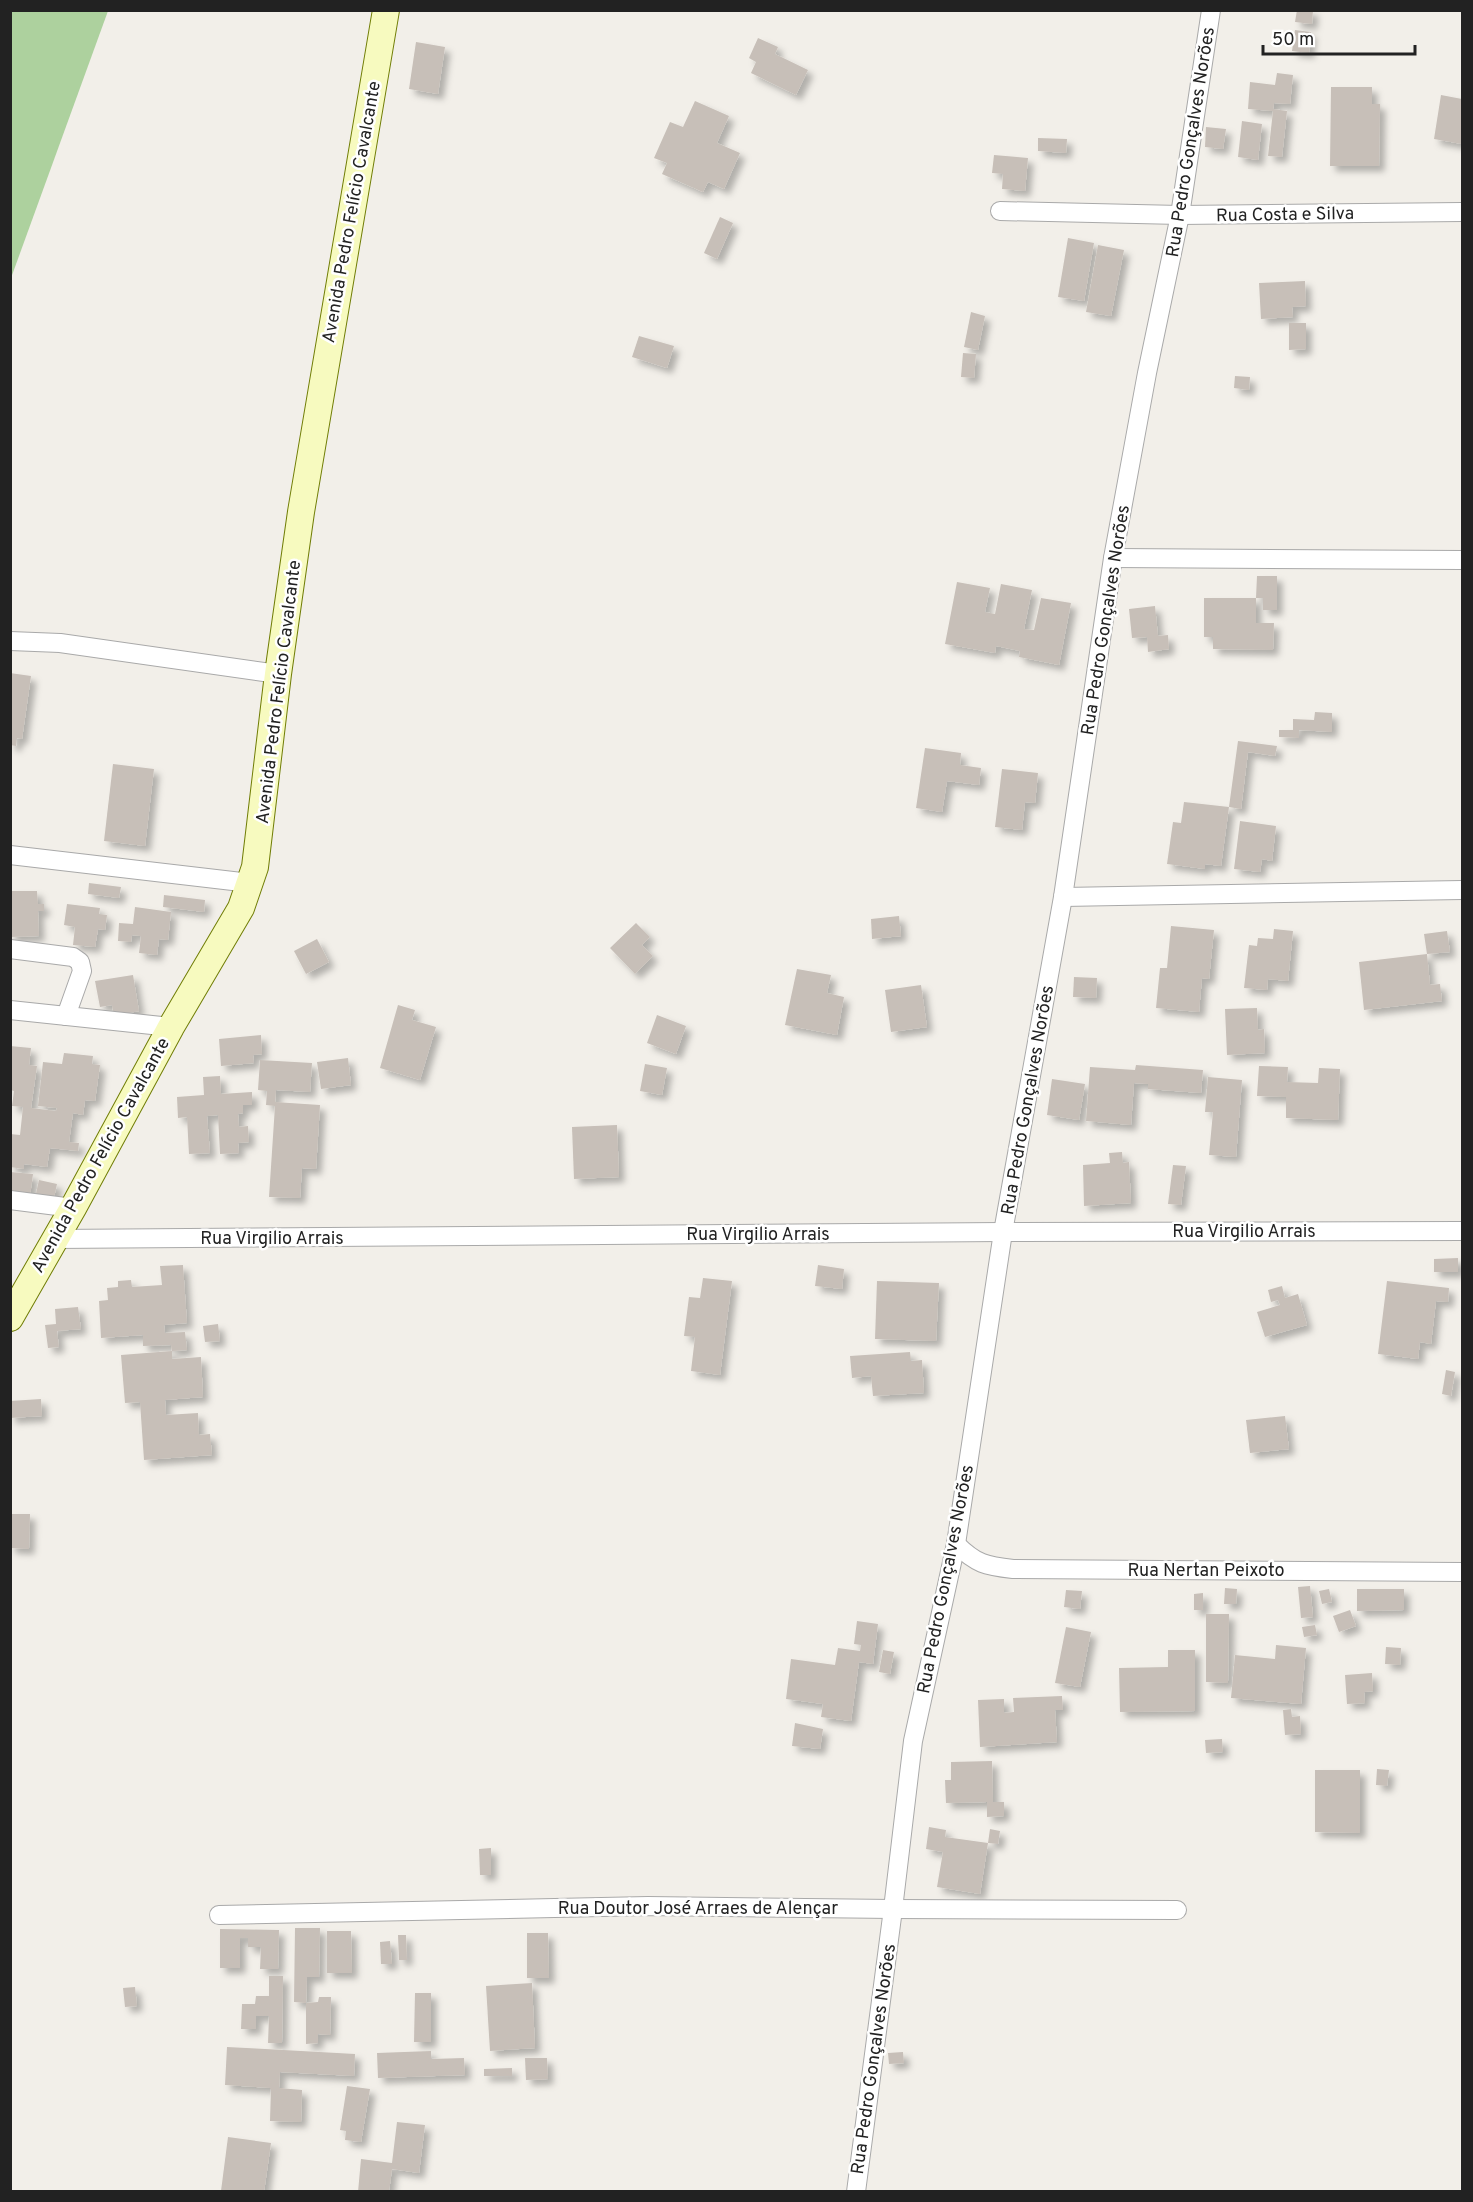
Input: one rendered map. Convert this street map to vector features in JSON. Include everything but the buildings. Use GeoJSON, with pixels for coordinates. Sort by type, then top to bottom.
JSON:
{"type":"FeatureCollection","features":[{"type":"Feature","properties":{"kind":"street","name":"Avenida Pedro Felício Cavalcante"},"geometry":{"type":"LineString","coordinates":[[10,1318],[73,1208],[171,1027],[241,908],[255,867],[278,674],[314,428],[386,10]]}},
{"type":"Feature","properties":{"kind":"street","name":"Rua Pedro Gonçalves Norões"},"geometry":{"type":"LineString","coordinates":[[856,2192],[913,1741],[956,1545],[1003,1232],[1063,897],[1113,558],[1147,373],[1180,215],[1211,10]]}},
{"type":"Feature","properties":{"kind":"street","name":"Rua Costa e Silva"},"geometry":{"type":"LineString","coordinates":[[1000,211],[1180,215],[1462,212]]}},
{"type":"Feature","properties":{"kind":"street"},"geometry":{"type":"LineString","coordinates":[[1113,558],[1462,560]]}},
{"type":"Feature","properties":{"kind":"street"},"geometry":{"type":"LineString","coordinates":[[10,641],[60,643],[278,674]]}},
{"type":"Feature","properties":{"kind":"street"},"geometry":{"type":"LineString","coordinates":[[10,855],[250,883]]}},
{"type":"Feature","properties":{"kind":"street"},"geometry":{"type":"LineString","coordinates":[[1063,897],[1462,890]]}},
{"type":"Feature","properties":{"kind":"street"},"geometry":{"type":"LineString","coordinates":[[10,949],[73,957],[80,962],[82,971],[66,1016]]}},
{"type":"Feature","properties":{"kind":"street"},"geometry":{"type":"LineString","coordinates":[[10,1010],[171,1027]]}},
{"type":"Feature","properties":{"kind":"street"},"geometry":{"type":"LineString","coordinates":[[10,1200],[73,1208]]}},
{"type":"Feature","properties":{"kind":"street","name":"Rua Virgilio Arrais"},"geometry":{"type":"LineString","coordinates":[[54,1239],[1462,1231]]}},
{"type":"Feature","properties":{"kind":"street","name":"Rua Nertan Peixoto"},"geometry":{"type":"LineString","coordinates":[[956,1545],[980,1564],[1013,1569],[1462,1572]]}},
{"type":"Feature","properties":{"kind":"street","name":"Rua Doutor José Arraes de Alençar"},"geometry":{"type":"LineString","coordinates":[[219,1915],[648,1906],[893,1910],[1177,1910]]}},
{"type":"Feature","properties":{"kind":"green space"},"geometry":{"type":"Polygon","coordinates":[[[10,11],[108,11],[11,278],[10,11]]]}}]}
